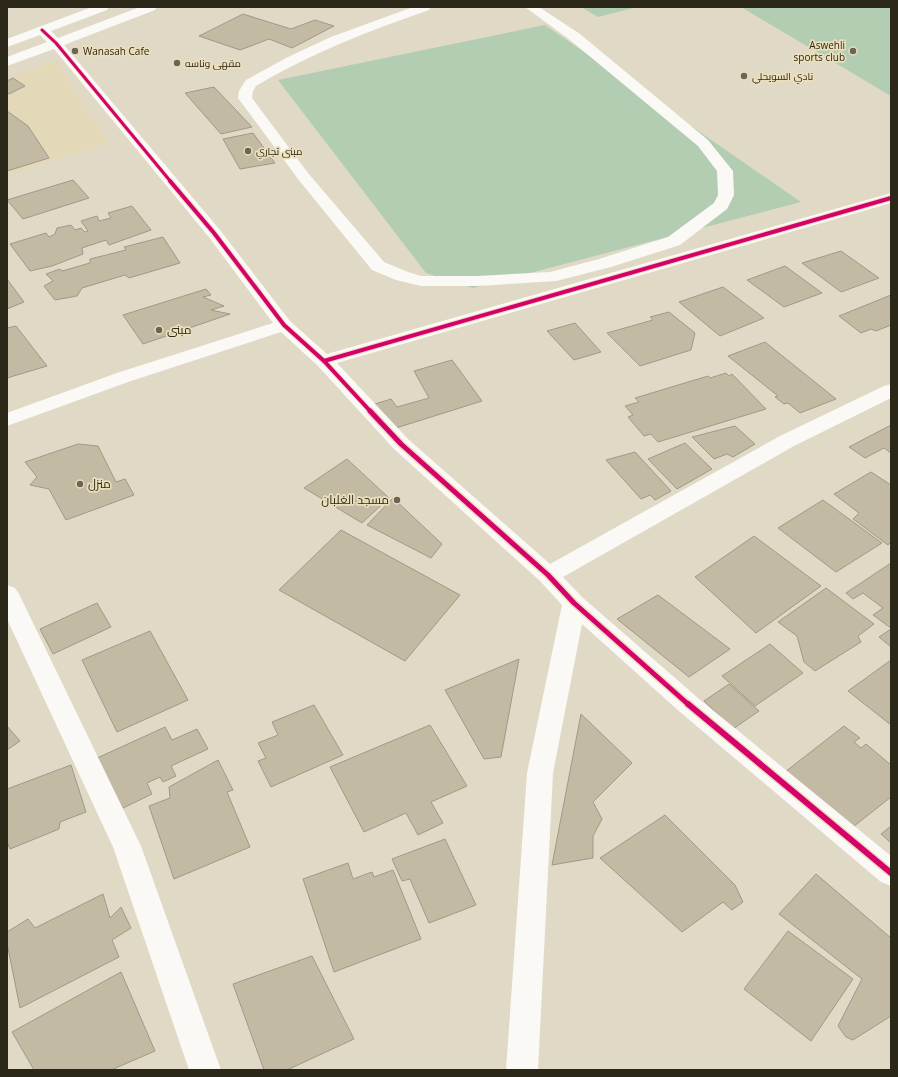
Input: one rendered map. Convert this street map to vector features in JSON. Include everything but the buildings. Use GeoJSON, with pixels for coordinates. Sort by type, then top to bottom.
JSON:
{"type":"FeatureCollection","features":[{"type":"Feature","properties":{"kind":"street"},"geometry":{"type":"LineString","coordinates":[[7,62],[49,36],[103,7]]}},
{"type":"Feature","properties":{"kind":"street"},"geometry":{"type":"LineString","coordinates":[[7,43],[49,36],[151,7]]}},
{"type":"Feature","properties":{"kind":"street"},"geometry":{"type":"LineString","coordinates":[[425,7],[369,26],[300,54],[251,83],[246,91],[246,98],[303,176],[378,266],[402,276],[422,281],[476,282],[550,277],[605,263],[674,241],[721,206],[726,195],[725,171],[703,143],[575,37],[531,7]]}},
{"type":"Feature","properties":{"kind":"street"},"geometry":{"type":"LineString","coordinates":[[49,36],[214,233],[284,325],[324,361],[401,444],[548,575],[574,603],[689,705],[891,873]]}},
{"type":"Feature","properties":{"kind":"street"},"geometry":{"type":"LineString","coordinates":[[324,361],[891,198]]}},
{"type":"Feature","properties":{"kind":"street"},"geometry":{"type":"LineString","coordinates":[[7,420],[124,377],[284,325]]}},
{"type":"Feature","properties":{"kind":"street"},"geometry":{"type":"LineString","coordinates":[[548,575],[787,441],[891,390]]}},
{"type":"Feature","properties":{"kind":"street"},"geometry":{"type":"LineString","coordinates":[[7,594],[126,846],[205,1070]]}},
{"type":"Feature","properties":{"kind":"street"},"geometry":{"type":"LineString","coordinates":[[522,1070],[540,773],[574,603]]}},
{"type":"Feature","properties":{"kind":"shaded area"},"geometry":{"type":"Polygon","coordinates":[[[56,60],[109,143],[7,176],[7,79],[56,60]]]}},
{"type":"Feature","properties":{"kind":"green space"},"geometry":{"type":"Polygon","coordinates":[[[581,7],[637,7],[598,17],[581,7]]]}},
{"type":"Feature","properties":{"kind":"green space","name":"Aswehli sports club"},"geometry":{"type":"Polygon","coordinates":[[[741,7],[891,7],[891,96],[741,7]]]}},
{"type":"Feature","properties":{"kind":"green space"},"geometry":{"type":"Polygon","coordinates":[[[545,25],[801,202],[473,288],[426,273],[278,80],[545,25]]]}},
{"type":"Feature","properties":{"kind":"cycle path"},"geometry":{"type":"LineString","coordinates":[[42,30],[56,43],[214,233],[284,325],[324,361],[401,444],[548,575],[574,603],[689,705],[891,873]]}},
{"type":"Feature","properties":{"kind":"cycle path"},"geometry":{"type":"LineString","coordinates":[[324,361],[891,198]]}},
{"type":"Feature","properties":{"kind":"place","name":"Wanasah Cafe"},"geometry":{"type":"Point","coordinates":[75,51]}},
{"type":"Feature","properties":{"kind":"place","name":"Aswehli sports club"},"geometry":{"type":"Point","coordinates":[853,51]}},
{"type":"Feature","properties":{"kind":"place","name":"مقهى وناسه"},"geometry":{"type":"Point","coordinates":[177,63]}},
{"type":"Feature","properties":{"kind":"place","name":"نادي السويحلي"},"geometry":{"type":"Point","coordinates":[744,76]}},
{"type":"Feature","properties":{"kind":"place","name":"مبنى تجاري"},"geometry":{"type":"Point","coordinates":[248,151]}},
{"type":"Feature","properties":{"kind":"place","name":"مبنى"},"geometry":{"type":"Point","coordinates":[159,330]}},
{"type":"Feature","properties":{"kind":"place","name":"منزل"},"geometry":{"type":"Point","coordinates":[80,484]}},
{"type":"Feature","properties":{"kind":"place","name":"مسجد الغلبان"},"geometry":{"type":"Point","coordinates":[397,500]}}]}
